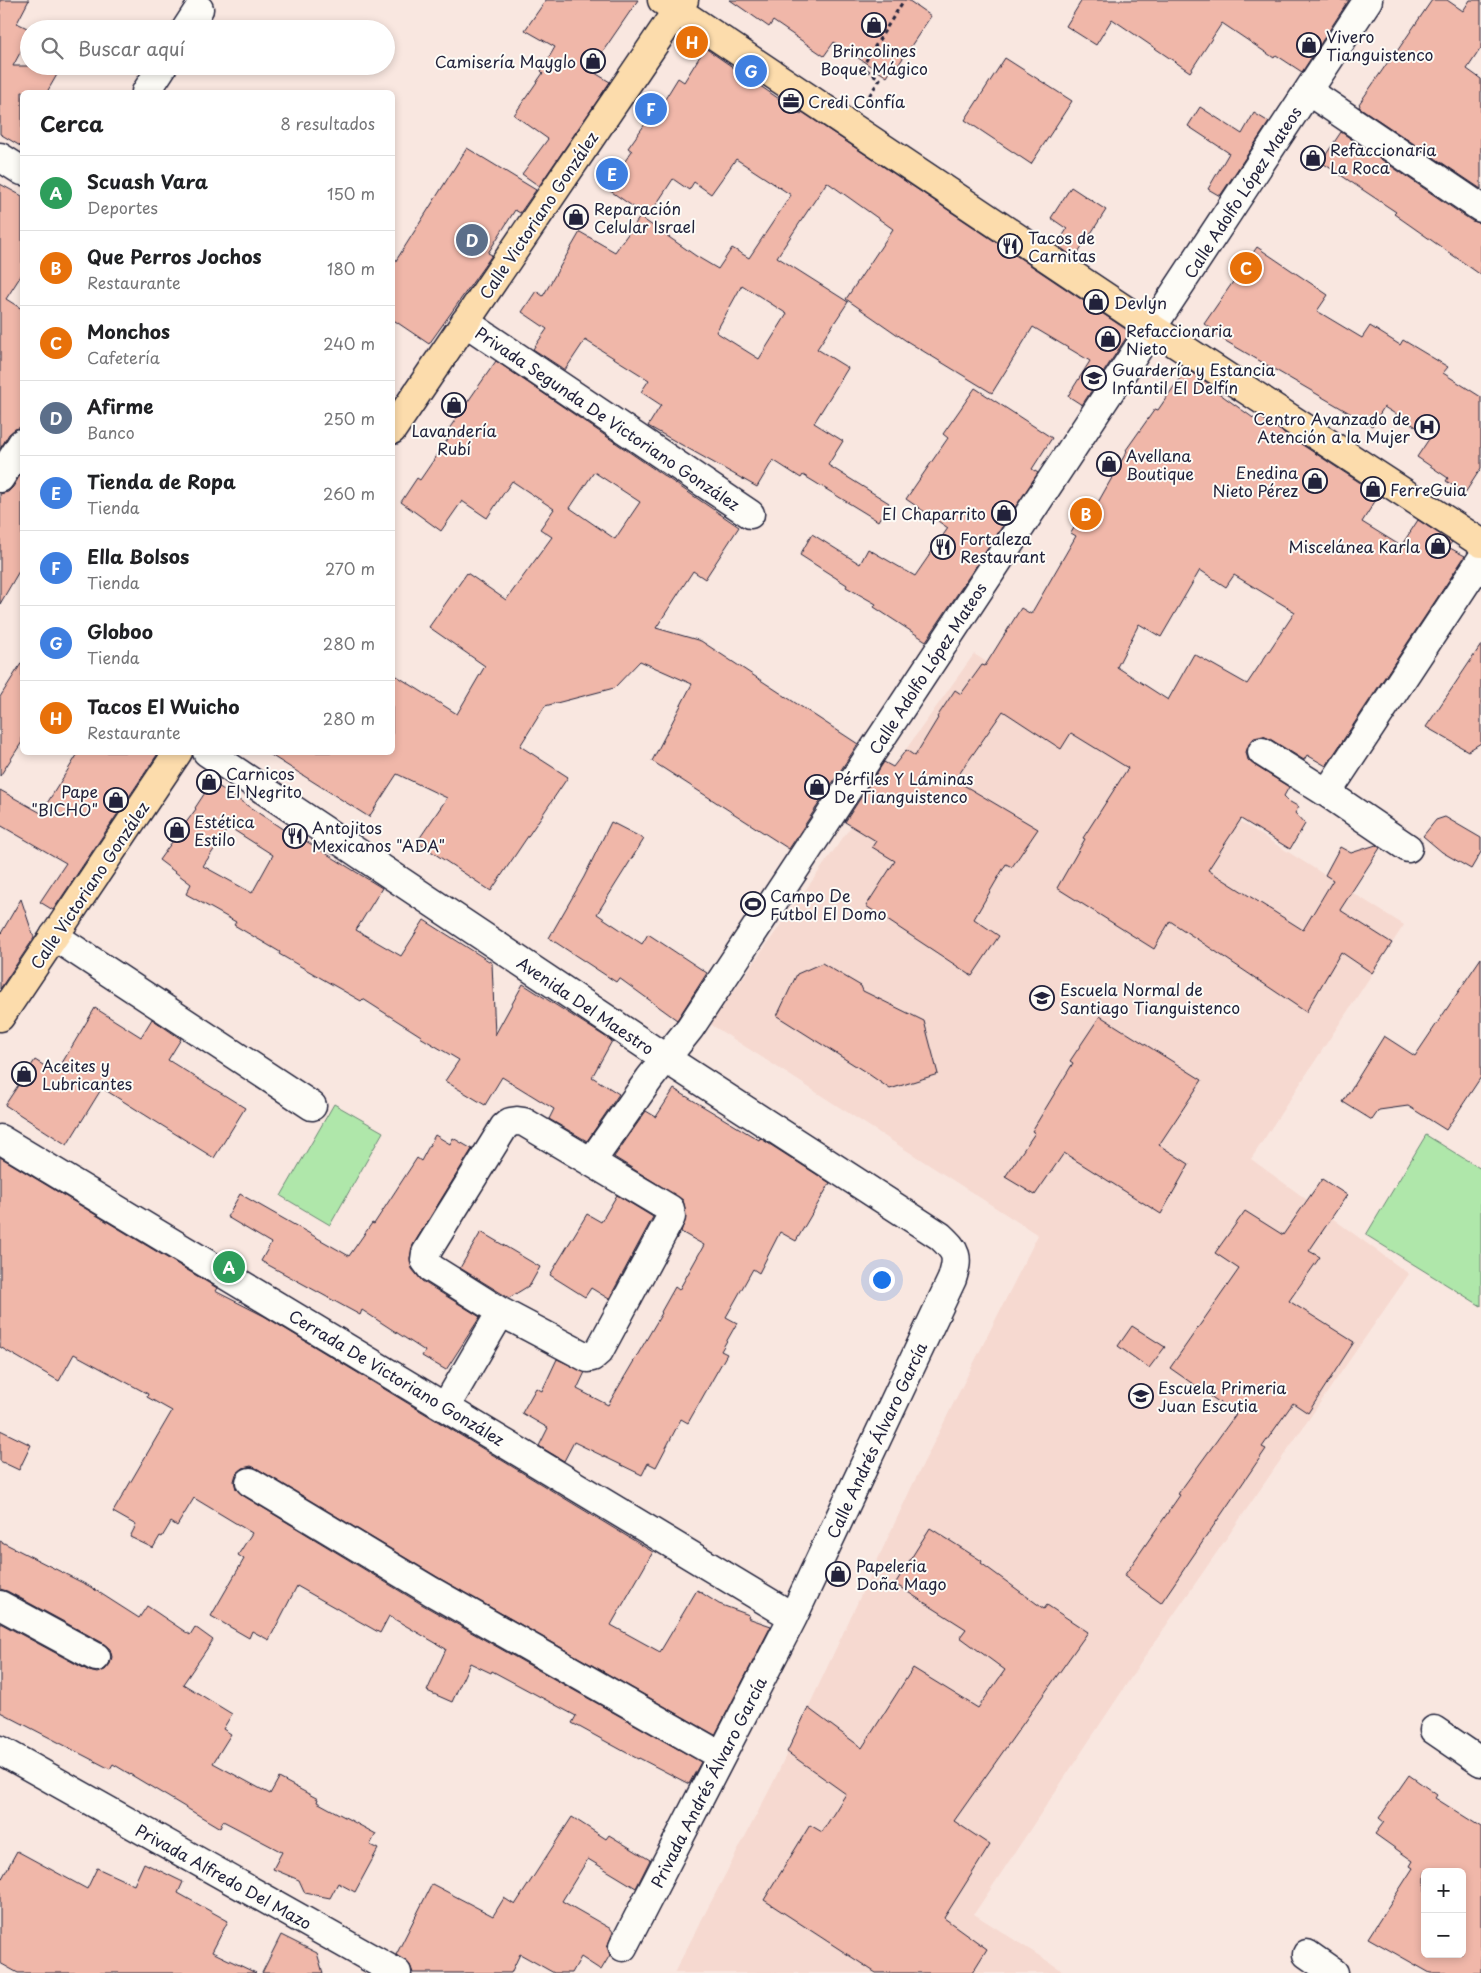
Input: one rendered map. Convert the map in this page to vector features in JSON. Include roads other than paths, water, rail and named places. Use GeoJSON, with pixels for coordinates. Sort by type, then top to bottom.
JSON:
{"type":"FeatureCollection","features":[{"type":"Feature","properties":{"kind":"main road"},"geometry":{"type":"LineString","coordinates":[[674,3],[850,126],[1152,328],[1481,543]]}},
{"type":"Feature","properties":{"kind":"main road","name":"Calle Victoriano González"},"geometry":{"type":"LineString","coordinates":[[395,426],[674,3]]}},
{"type":"Feature","properties":{"kind":"main road","name":"Calle Victoriano González"},"geometry":{"type":"LineString","coordinates":[[0,1017],[176,755]]}},
{"type":"Feature","properties":{"kind":"street","name":"Calle Adolfo López Mateos"},"geometry":{"type":"LineString","coordinates":[[591,1162],[665,1058],[690,1028],[1368,0]]}},
{"type":"Feature","properties":{"kind":"street"},"geometry":{"type":"LineString","coordinates":[[147,90],[156,75]]}},
{"type":"Feature","properties":{"kind":"street"},"geometry":{"type":"LineString","coordinates":[[1308,91],[1481,208]]}},
{"type":"Feature","properties":{"kind":"street"},"geometry":{"type":"LineString","coordinates":[[0,157],[20,170]]}},
{"type":"Feature","properties":{"kind":"street","name":"Privada Segunda De Victoriano González"},"geometry":{"type":"LineString","coordinates":[[465,322],[750,514]]}},
{"type":"Feature","properties":{"kind":"street"},"geometry":{"type":"LineString","coordinates":[[0,478],[20,446]]}},
{"type":"Feature","properties":{"kind":"street"},"geometry":{"type":"LineString","coordinates":[[1327,793],[1481,560]]}},
{"type":"Feature","properties":{"kind":"street"},"geometry":{"type":"LineString","coordinates":[[1262,752],[1408,848]]}},
{"type":"Feature","properties":{"kind":"street","name":"Avenida Del Maestro"},"geometry":{"type":"LineString","coordinates":[[211,755],[665,1058],[940,1236],[953,1249],[957,1263]]}},
{"type":"Feature","properties":{"kind":"street"},"geometry":{"type":"LineString","coordinates":[[54,936],[312,1106]]}},
{"type":"Feature","properties":{"kind":"street"},"geometry":{"type":"LineString","coordinates":[[510,1122],[524,1122],[670,1209],[671,1217],[599,1351],[592,1357],[588,1358],[501,1312],[431,1268],[425,1260],[426,1253],[504,1127],[510,1122]]}},
{"type":"Feature","properties":{"kind":"street","name":"Cerrada De Victoriano González"},"geometry":{"type":"LineString","coordinates":[[0,1139],[446,1406],[793,1617]]}},
{"type":"Feature","properties":{"kind":"street","name":"Calle Andrés Álvaro García"},"geometry":{"type":"LineString","coordinates":[[793,1617],[952,1279],[957,1263]]}},
{"type":"Feature","properties":{"kind":"street"},"geometry":{"type":"LineString","coordinates":[[446,1406],[501,1312]]}},
{"type":"Feature","properties":{"kind":"street"},"geometry":{"type":"LineString","coordinates":[[250,1482],[439,1596],[721,1756]]}},
{"type":"Feature","properties":{"kind":"street"},"geometry":{"type":"LineString","coordinates":[[0,1605],[96,1657]]}},
{"type":"Feature","properties":{"kind":"street","name":"Privada Andrés Álvaro García"},"geometry":{"type":"LineString","coordinates":[[623,1947],[793,1617]]}},
{"type":"Feature","properties":{"kind":"street"},"geometry":{"type":"LineString","coordinates":[[1434,1730],[1481,1762]]}},
{"type":"Feature","properties":{"kind":"street","name":"Privada Alfredo Del Mazo"},"geometry":{"type":"LineString","coordinates":[[0,1750],[397,1973]]}},
{"type":"Feature","properties":{"kind":"street"},"geometry":{"type":"LineString","coordinates":[[1307,1954],[1334,1973]]}},
{"type":"Feature","properties":{"kind":"place","name":"Brincolines Boque Mágico"},"geometry":{"type":"Point","coordinates":[874,25]}},
{"type":"Feature","properties":{"kind":"place","name":"Tacos El Wuicho"},"geometry":{"type":"Point","coordinates":[692,42]}},
{"type":"Feature","properties":{"kind":"place","name":"Vivero Tianguistenco"},"geometry":{"type":"Point","coordinates":[1309,45]}},
{"type":"Feature","properties":{"kind":"place","name":"Camisería Mayglo"},"geometry":{"type":"Point","coordinates":[593,61]}},
{"type":"Feature","properties":{"kind":"place","name":"Globoo"},"geometry":{"type":"Point","coordinates":[751,71]}},
{"type":"Feature","properties":{"kind":"place","name":"Credi Confía"},"geometry":{"type":"Point","coordinates":[791,101]}},
{"type":"Feature","properties":{"kind":"place","name":"Ella Bolsos"},"geometry":{"type":"Point","coordinates":[651,109]}},
{"type":"Feature","properties":{"kind":"place","name":"Refaccionaria La Roca"},"geometry":{"type":"Point","coordinates":[1313,158]}},
{"type":"Feature","properties":{"kind":"place","name":"Tienda de Ropa"},"geometry":{"type":"Point","coordinates":[612,174]}},
{"type":"Feature","properties":{"kind":"place","name":"Reparación Celular Israel"},"geometry":{"type":"Point","coordinates":[576,217]}},
{"type":"Feature","properties":{"kind":"place","name":"Afirme"},"geometry":{"type":"Point","coordinates":[472,240]}},
{"type":"Feature","properties":{"kind":"place","name":"Tacos de Carnitas"},"geometry":{"type":"Point","coordinates":[1010,246]}},
{"type":"Feature","properties":{"kind":"place","name":"Monchos"},"geometry":{"type":"Point","coordinates":[1246,268]}},
{"type":"Feature","properties":{"kind":"place","name":"Devlyn"},"geometry":{"type":"Point","coordinates":[1096,302]}},
{"type":"Feature","properties":{"kind":"place","name":"Refaccionaria Nieto"},"geometry":{"type":"Point","coordinates":[1108,339]}},
{"type":"Feature","properties":{"kind":"place","name":"Guardería y Estancia Infantil El Delfín"},"geometry":{"type":"Point","coordinates":[1094,378]}},
{"type":"Feature","properties":{"kind":"place","name":"Lavandería Rubí"},"geometry":{"type":"Point","coordinates":[454,405]}},
{"type":"Feature","properties":{"kind":"place","name":"Centro Avanzado de Atención a la Mujer"},"geometry":{"type":"Point","coordinates":[1427,427]}},
{"type":"Feature","properties":{"kind":"place","name":"Avellana Boutique"},"geometry":{"type":"Point","coordinates":[1109,464]}},
{"type":"Feature","properties":{"kind":"place","name":"Enedina Nieto Pérez"},"geometry":{"type":"Point","coordinates":[1315,481]}},
{"type":"Feature","properties":{"kind":"place","name":"FerreGuia"},"geometry":{"type":"Point","coordinates":[1373,489]}},
{"type":"Feature","properties":{"kind":"place","name":"El Chaparrito"},"geometry":{"type":"Point","coordinates":[1004,513]}},
{"type":"Feature","properties":{"kind":"place","name":"Que Perros Jochos"},"geometry":{"type":"Point","coordinates":[1086,514]}},
{"type":"Feature","properties":{"kind":"place","name":"Miscelánea Karla"},"geometry":{"type":"Point","coordinates":[1438,546]}},
{"type":"Feature","properties":{"kind":"place","name":"Fortaleza Restaurant"},"geometry":{"type":"Point","coordinates":[943,547]}},
{"type":"Feature","properties":{"kind":"place","name":"Carnicos El Negrito"},"geometry":{"type":"Point","coordinates":[209,782]}},
{"type":"Feature","properties":{"kind":"place","name":"Pérfiles Y Láminas De Tianguistenco"},"geometry":{"type":"Point","coordinates":[817,787]}},
{"type":"Feature","properties":{"kind":"place","name":"Pape \"BICHO\""},"geometry":{"type":"Point","coordinates":[116,800]}},
{"type":"Feature","properties":{"kind":"place","name":"Estética Estilo"},"geometry":{"type":"Point","coordinates":[177,830]}},
{"type":"Feature","properties":{"kind":"place","name":"Antojitos Mexicanos \"ADA\""},"geometry":{"type":"Point","coordinates":[295,836]}},
{"type":"Feature","properties":{"kind":"place","name":"Campo De Futbol El Domo"},"geometry":{"type":"Point","coordinates":[753,904]}},
{"type":"Feature","properties":{"kind":"place","name":"Escuela Normal de Santiago Tianguistenco"},"geometry":{"type":"Point","coordinates":[1042,998]}},
{"type":"Feature","properties":{"kind":"place","name":"Aceites y Lubricantes"},"geometry":{"type":"Point","coordinates":[24,1074]}},
{"type":"Feature","properties":{"kind":"place","name":"Scuash Vara"},"geometry":{"type":"Point","coordinates":[229,1267]}},
{"type":"Feature","properties":{"kind":"place","name":"Escuela Primeria Juan Escutia"},"geometry":{"type":"Point","coordinates":[1141,1396]}},
{"type":"Feature","properties":{"kind":"place","name":"Papeleria Doña Mago"},"geometry":{"type":"Point","coordinates":[838,1574]}}]}
